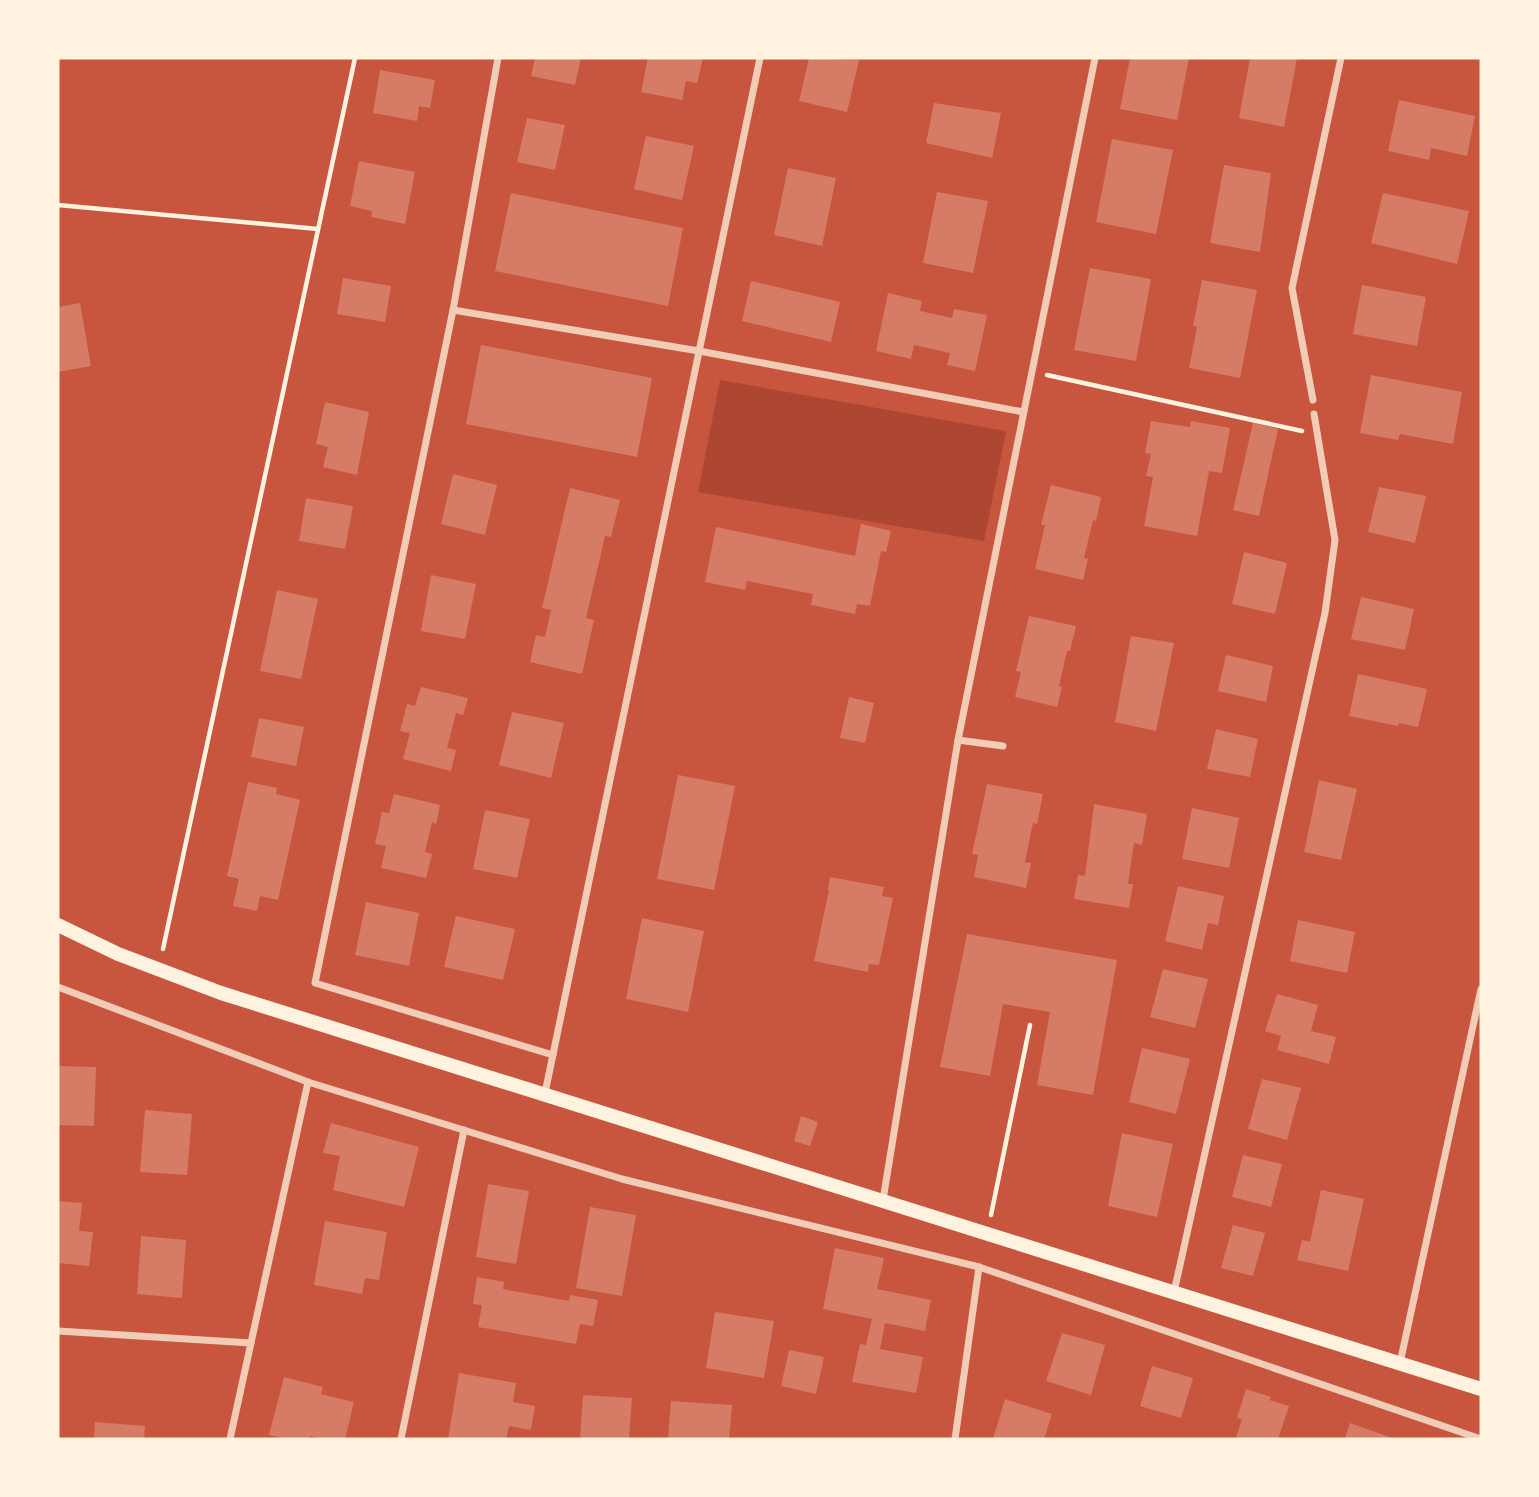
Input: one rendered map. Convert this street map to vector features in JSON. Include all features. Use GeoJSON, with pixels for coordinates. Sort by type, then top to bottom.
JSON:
{"type":"FeatureCollection","features":[{"type":"Feature","properties":{"kind":"main road"},"geometry":{"type":"LineString","coordinates":[[58,925],[118,954],[220,993],[545,1093],[1481,1390]]}},
{"type":"Feature","properties":{"kind":"street"},"geometry":{"type":"LineString","coordinates":[[498,58],[453,310],[315,983],[553,1055]]}},
{"type":"Feature","properties":{"kind":"street"},"geometry":{"type":"LineString","coordinates":[[545,1093],[760,58]]}},
{"type":"Feature","properties":{"kind":"street"},"geometry":{"type":"LineString","coordinates":[[883,1200],[958,740],[1095,58]]}},
{"type":"Feature","properties":{"kind":"street"},"geometry":{"type":"LineString","coordinates":[[1313,400],[1292,288],[1341,58]]}},
{"type":"Feature","properties":{"kind":"street"},"geometry":{"type":"LineString","coordinates":[[453,310],[699,351],[1023,412]]}},
{"type":"Feature","properties":{"kind":"street"},"geometry":{"type":"LineString","coordinates":[[1174,1292],[1325,613],[1335,540],[1314,414]]}},
{"type":"Feature","properties":{"kind":"street"},"geometry":{"type":"LineString","coordinates":[[958,740],[1003,746]]}},
{"type":"Feature","properties":{"kind":"street"},"geometry":{"type":"LineString","coordinates":[[58,987],[308,1082],[622,1179],[979,1267],[1481,1439]]}},
{"type":"Feature","properties":{"kind":"street"},"geometry":{"type":"LineString","coordinates":[[1400,1364],[1481,989]]}},
{"type":"Feature","properties":{"kind":"street"},"geometry":{"type":"LineString","coordinates":[[230,1439],[308,1082]]}},
{"type":"Feature","properties":{"kind":"street"},"geometry":{"type":"LineString","coordinates":[[401,1439],[464,1130]]}},
{"type":"Feature","properties":{"kind":"street"},"geometry":{"type":"LineString","coordinates":[[955,1439],[979,1267]]}},
{"type":"Feature","properties":{"kind":"street"},"geometry":{"type":"LineString","coordinates":[[58,1331],[251,1343]]}},
{"type":"Feature","properties":{"kind":"path"},"geometry":{"type":"LineString","coordinates":[[158,970],[355,58]]}},
{"type":"Feature","properties":{"kind":"path"},"geometry":{"type":"LineString","coordinates":[[58,205],[318,229]]}},
{"type":"Feature","properties":{"kind":"path"},"geometry":{"type":"LineString","coordinates":[[1031,371],[1316,434]]}},
{"type":"Feature","properties":{"kind":"path"},"geometry":{"type":"LineString","coordinates":[[987,1234],[1030,1025]]}},
{"type":"Feature","properties":{"kind":"shaded area"},"geometry":{"type":"Polygon","coordinates":[[[720,380],[1006,431],[984,541],[698,492],[720,380]]]}},
{"type":"Feature","properties":{"kind":"building"},"geometry":{"type":"Polygon","coordinates":[[[535,58],[581,58],[575,85],[531,76],[535,58]]]}},
{"type":"Feature","properties":{"kind":"building"},"geometry":{"type":"Polygon","coordinates":[[[648,58],[703,58],[697,83],[686,81],[682,100],[641,92],[648,58]]]}},
{"type":"Feature","properties":{"kind":"building"},"geometry":{"type":"Polygon","coordinates":[[[809,58],[859,60],[847,112],[799,101],[809,58]]]}},
{"type":"Feature","properties":{"kind":"building"},"geometry":{"type":"Polygon","coordinates":[[[1130,58],[1189,58],[1177,120],[1120,109],[1130,58]]]}},
{"type":"Feature","properties":{"kind":"building"},"geometry":{"type":"Polygon","coordinates":[[[1250,58],[1297,58],[1284,127],[1239,118],[1250,58]]]}},
{"type":"Feature","properties":{"kind":"building"},"geometry":{"type":"Polygon","coordinates":[[[380,70],[435,80],[430,108],[419,106],[417,121],[373,113],[380,70]]]}},
{"type":"Feature","properties":{"kind":"building"},"geometry":{"type":"Polygon","coordinates":[[[1399,100],[1475,116],[1467,156],[1431,148],[1429,160],[1388,151],[1399,100]]]}},
{"type":"Feature","properties":{"kind":"building"},"geometry":{"type":"Polygon","coordinates":[[[934,103],[1001,113],[992,158],[926,143],[934,103]]]}},
{"type":"Feature","properties":{"kind":"building"},"geometry":{"type":"Polygon","coordinates":[[[527,118],[565,125],[555,170],[517,162],[527,118]]]}},
{"type":"Feature","properties":{"kind":"building"},"geometry":{"type":"Polygon","coordinates":[[[646,136],[694,146],[682,200],[634,189],[646,136]]]}},
{"type":"Feature","properties":{"kind":"building"},"geometry":{"type":"Polygon","coordinates":[[[1112,139],[1173,150],[1156,234],[1096,222],[1112,139]]]}},
{"type":"Feature","properties":{"kind":"building"},"geometry":{"type":"Polygon","coordinates":[[[359,161],[415,172],[405,224],[371,217],[372,211],[350,206],[359,161]]]}},
{"type":"Feature","properties":{"kind":"building"},"geometry":{"type":"Polygon","coordinates":[[[1224,165],[1271,173],[1260,252],[1210,243],[1224,165]]]}},
{"type":"Feature","properties":{"kind":"building"},"geometry":{"type":"Polygon","coordinates":[[[788,168],[836,178],[822,246],[774,235],[788,168]]]}},
{"type":"Feature","properties":{"kind":"building"},"geometry":{"type":"Polygon","coordinates":[[[937,192],[988,201],[973,273],[923,263],[937,192]]]}},
{"type":"Feature","properties":{"kind":"building"},"geometry":{"type":"Polygon","coordinates":[[[511,193],[683,228],[668,306],[495,271],[511,193]]]}},
{"type":"Feature","properties":{"kind":"building"},"geometry":{"type":"Polygon","coordinates":[[[1383,193],[1469,211],[1457,264],[1371,243],[1383,193]]]}},
{"type":"Feature","properties":{"kind":"building"},"geometry":{"type":"Polygon","coordinates":[[[1090,268],[1151,279],[1136,361],[1074,350],[1090,268]]]}},
{"type":"Feature","properties":{"kind":"building"},"geometry":{"type":"Polygon","coordinates":[[[343,278],[391,286],[385,322],[337,314],[343,278]]]}},
{"type":"Feature","properties":{"kind":"building"},"geometry":{"type":"Polygon","coordinates":[[[1202,280],[1257,290],[1240,378],[1189,368],[1197,327],[1193,326],[1202,280]]]}},
{"type":"Feature","properties":{"kind":"building"},"geometry":{"type":"Polygon","coordinates":[[[751,281],[840,302],[831,342],[742,321],[751,281]]]}},
{"type":"Feature","properties":{"kind":"building"},"geometry":{"type":"Polygon","coordinates":[[[1362,285],[1426,297],[1417,346],[1353,334],[1362,285]]]}},
{"type":"Feature","properties":{"kind":"building"},"geometry":{"type":"Polygon","coordinates":[[[888,293],[922,301],[920,311],[952,318],[954,309],[987,315],[975,371],[947,365],[950,353],[914,345],[911,359],[876,351],[888,293]]]}},
{"type":"Feature","properties":{"kind":"building"},"geometry":{"type":"Polygon","coordinates":[[[80,303],[91,366],[58,372],[58,307],[80,303]]]}},
{"type":"Feature","properties":{"kind":"building"},"geometry":{"type":"Polygon","coordinates":[[[481,345],[652,378],[637,457],[466,424],[481,345]]]}},
{"type":"Feature","properties":{"kind":"building"},"geometry":{"type":"Polygon","coordinates":[[[1371,375],[1462,392],[1453,444],[1400,434],[1398,440],[1360,433],[1371,375]]]}},
{"type":"Feature","properties":{"kind":"building"},"geometry":{"type":"Polygon","coordinates":[[[325,402],[369,412],[357,475],[323,467],[328,447],[316,444],[325,402]]]}},
{"type":"Feature","properties":{"kind":"building"},"geometry":{"type":"Polygon","coordinates":[[[1151,421],[1190,427],[1191,421],[1230,428],[1222,473],[1209,471],[1197,536],[1144,526],[1153,477],[1146,476],[1151,454],[1145,453],[1151,421]]]}},
{"type":"Feature","properties":{"kind":"building"},"geometry":{"type":"Polygon","coordinates":[[[1253,423],[1278,429],[1259,516],[1233,510],[1253,423]]]}},
{"type":"Feature","properties":{"kind":"building"},"geometry":{"type":"Polygon","coordinates":[[[453,474],[497,485],[485,535],[441,524],[453,474]]]}},
{"type":"Feature","properties":{"kind":"building"},"geometry":{"type":"Polygon","coordinates":[[[1051,485],[1101,497],[1084,558],[1088,559],[1083,580],[1035,569],[1045,525],[1041,525],[1051,485]]]}},
{"type":"Feature","properties":{"kind":"building"},"geometry":{"type":"Polygon","coordinates":[[[1379,487],[1426,496],[1415,543],[1368,532],[1379,487]]]}},
{"type":"Feature","properties":{"kind":"building"},"geometry":{"type":"Polygon","coordinates":[[[570,488],[620,500],[611,537],[605,536],[586,618],[594,620],[582,674],[530,662],[536,635],[545,637],[551,610],[542,608],[570,488]]]}},
{"type":"Feature","properties":{"kind":"building"},"geometry":{"type":"Polygon","coordinates":[[[306,498],[353,506],[345,549],[299,541],[306,498]]]}},
{"type":"Feature","properties":{"kind":"building"},"geometry":{"type":"Polygon","coordinates":[[[861,524],[891,531],[886,552],[881,551],[870,606],[857,604],[855,614],[811,605],[813,594],[747,581],[745,590],[705,582],[716,527],[855,556],[861,524]]]}},
{"type":"Feature","properties":{"kind":"building"},"geometry":{"type":"Polygon","coordinates":[[[1244,552],[1287,563],[1275,614],[1232,604],[1244,552]]]}},
{"type":"Feature","properties":{"kind":"building"},"geometry":{"type":"Polygon","coordinates":[[[431,575],[476,584],[465,639],[421,631],[431,575]]]}},
{"type":"Feature","properties":{"kind":"building"},"geometry":{"type":"Polygon","coordinates":[[[277,590],[318,599],[301,679],[260,671],[277,590]]]}},
{"type":"Feature","properties":{"kind":"building"},"geometry":{"type":"Polygon","coordinates":[[[1361,597],[1414,609],[1405,650],[1351,639],[1361,597]]]}},
{"type":"Feature","properties":{"kind":"building"},"geometry":{"type":"Polygon","coordinates":[[[1029,616],[1076,626],[1070,651],[1067,651],[1057,707],[1015,697],[1021,672],[1016,671],[1029,616]]]}},
{"type":"Feature","properties":{"kind":"building"},"geometry":{"type":"Polygon","coordinates":[[[1131,636],[1174,643],[1156,731],[1115,722],[1131,636]]]}},
{"type":"Feature","properties":{"kind":"building"},"geometry":{"type":"Polygon","coordinates":[[[1226,655],[1273,666],[1266,702],[1218,691],[1226,655]]]}},
{"type":"Feature","properties":{"kind":"building"},"geometry":{"type":"Polygon","coordinates":[[[1358,674],[1427,689],[1418,727],[1399,723],[1398,726],[1349,716],[1358,674]]]}},
{"type":"Feature","properties":{"kind":"building"},"geometry":{"type":"Polygon","coordinates":[[[421,687],[468,698],[463,715],[456,713],[447,748],[456,750],[451,771],[403,759],[410,733],[400,731],[407,704],[415,706],[421,687]]]}},
{"type":"Feature","properties":{"kind":"building"},"geometry":{"type":"Polygon","coordinates":[[[849,697],[874,703],[865,743],[840,738],[849,697]]]}},
{"type":"Feature","properties":{"kind":"building"},"geometry":{"type":"Polygon","coordinates":[[[512,712],[564,723],[551,778],[499,765],[512,712]]]}},
{"type":"Feature","properties":{"kind":"building"},"geometry":{"type":"Polygon","coordinates":[[[259,718],[304,727],[296,766],[251,757],[259,718]]]}},
{"type":"Feature","properties":{"kind":"building"},"geometry":{"type":"Polygon","coordinates":[[[1216,729],[1258,739],[1250,777],[1207,769],[1216,729]]]}},
{"type":"Feature","properties":{"kind":"building"},"geometry":{"type":"Polygon","coordinates":[[[678,775],[735,786],[714,890],[657,879],[678,775]]]}},
{"type":"Feature","properties":{"kind":"building"},"geometry":{"type":"Polygon","coordinates":[[[1319,780],[1357,789],[1341,860],[1304,852],[1319,780]]]}},
{"type":"Feature","properties":{"kind":"building"},"geometry":{"type":"Polygon","coordinates":[[[248,782],[277,788],[276,794],[300,800],[278,900],[260,896],[257,911],[233,906],[239,879],[227,876],[248,782]]]}},
{"type":"Feature","properties":{"kind":"building"},"geometry":{"type":"Polygon","coordinates":[[[987,784],[1043,794],[1037,824],[1033,823],[1025,862],[1031,863],[1026,888],[974,877],[978,855],[972,854],[987,784]]]}},
{"type":"Feature","properties":{"kind":"building"},"geometry":{"type":"Polygon","coordinates":[[[394,794],[440,805],[436,824],[432,822],[425,852],[432,854],[426,878],[381,868],[386,846],[375,844],[382,812],[389,813],[394,794]]]}},
{"type":"Feature","properties":{"kind":"building"},"geometry":{"type":"Polygon","coordinates":[[[1094,804],[1147,814],[1142,845],[1134,843],[1128,884],[1133,884],[1129,908],[1074,899],[1078,875],[1085,876],[1094,804]]]}},
{"type":"Feature","properties":{"kind":"building"},"geometry":{"type":"Polygon","coordinates":[[[1192,808],[1239,818],[1229,868],[1182,859],[1192,808]]]}},
{"type":"Feature","properties":{"kind":"building"},"geometry":{"type":"Polygon","coordinates":[[[485,810],[530,819],[517,878],[473,869],[485,810]]]}},
{"type":"Feature","properties":{"kind":"building"},"geometry":{"type":"Polygon","coordinates":[[[830,877],[884,887],[882,896],[893,898],[879,965],[869,964],[868,972],[814,961],[830,877]]]}},
{"type":"Feature","properties":{"kind":"building"},"geometry":{"type":"Polygon","coordinates":[[[1178,886],[1224,896],[1218,925],[1208,923],[1202,950],[1165,941],[1178,886]]]}},
{"type":"Feature","properties":{"kind":"building"},"geometry":{"type":"Polygon","coordinates":[[[366,902],[419,913],[409,966],[355,955],[366,902]]]}},
{"type":"Feature","properties":{"kind":"building"},"geometry":{"type":"Polygon","coordinates":[[[456,916],[515,929],[503,980],[444,967],[456,916]]]}},
{"type":"Feature","properties":{"kind":"building"},"geometry":{"type":"Polygon","coordinates":[[[642,918],[704,931],[688,1012],[626,999],[642,918]]]}},
{"type":"Feature","properties":{"kind":"building"},"geometry":{"type":"Polygon","coordinates":[[[1298,920],[1355,932],[1347,973],[1290,961],[1298,920]]]}},
{"type":"Feature","properties":{"kind":"building"},"geometry":{"type":"Polygon","coordinates":[[[967,934],[1117,960],[1093,1095],[1037,1085],[1050,1012],[1003,1004],[990,1076],[940,1067],[967,934]]]}},
{"type":"Feature","properties":{"kind":"building"},"geometry":{"type":"Polygon","coordinates":[[[1163,969],[1208,979],[1195,1028],[1150,1017],[1163,969]]]}},
{"type":"Feature","properties":{"kind":"building"},"geometry":{"type":"Polygon","coordinates":[[[1277,994],[1318,1005],[1311,1031],[1336,1037],[1329,1064],[1277,1050],[1281,1036],[1265,1031],[1277,994]]]}},
{"type":"Feature","properties":{"kind":"building"},"geometry":{"type":"Polygon","coordinates":[[[1142,1048],[1190,1059],[1176,1114],[1129,1102],[1142,1048]]]}},
{"type":"Feature","properties":{"kind":"building"},"geometry":{"type":"Polygon","coordinates":[[[58,1066],[96,1067],[94,1126],[58,1125],[58,1066]]]}},
{"type":"Feature","properties":{"kind":"building"},"geometry":{"type":"Polygon","coordinates":[[[1262,1079],[1301,1088],[1287,1140],[1248,1129],[1262,1079]]]}},
{"type":"Feature","properties":{"kind":"building"},"geometry":{"type":"Polygon","coordinates":[[[145,1110],[192,1114],[187,1175],[140,1172],[145,1110]]]}},
{"type":"Feature","properties":{"kind":"building"},"geometry":{"type":"Polygon","coordinates":[[[801,1116],[818,1122],[810,1146],[794,1141],[801,1116]]]}},
{"type":"Feature","properties":{"kind":"building"},"geometry":{"type":"Polygon","coordinates":[[[331,1123],[419,1147],[404,1207],[333,1190],[340,1156],[323,1153],[331,1123]]]}},
{"type":"Feature","properties":{"kind":"building"},"geometry":{"type":"Polygon","coordinates":[[[1122,1133],[1173,1144],[1157,1217],[1108,1206],[1122,1133]]]}},
{"type":"Feature","properties":{"kind":"building"},"geometry":{"type":"Polygon","coordinates":[[[1243,1155],[1282,1164],[1271,1207],[1232,1197],[1243,1155]]]}},
{"type":"Feature","properties":{"kind":"building"},"geometry":{"type":"Polygon","coordinates":[[[488,1184],[529,1191],[516,1264],[476,1257],[488,1184]]]}},
{"type":"Feature","properties":{"kind":"building"},"geometry":{"type":"Polygon","coordinates":[[[1321,1190],[1364,1199],[1348,1271],[1297,1260],[1302,1240],[1310,1242],[1321,1190]]]}},
{"type":"Feature","properties":{"kind":"building"},"geometry":{"type":"Polygon","coordinates":[[[58,1201],[82,1203],[79,1231],[93,1232],[89,1266],[58,1263],[58,1201]]]}},
{"type":"Feature","properties":{"kind":"building"},"geometry":{"type":"Polygon","coordinates":[[[590,1207],[636,1215],[622,1296],[576,1288],[590,1207]]]}},
{"type":"Feature","properties":{"kind":"building"},"geometry":{"type":"Polygon","coordinates":[[[325,1221],[387,1232],[379,1280],[365,1278],[362,1294],[314,1285],[325,1221]]]}},
{"type":"Feature","properties":{"kind":"building"},"geometry":{"type":"Polygon","coordinates":[[[1233,1225],[1265,1233],[1253,1276],[1221,1268],[1233,1225]]]}},
{"type":"Feature","properties":{"kind":"building"},"geometry":{"type":"Polygon","coordinates":[[[141,1236],[186,1240],[182,1298],[137,1294],[141,1236]]]}},
{"type":"Feature","properties":{"kind":"building"},"geometry":{"type":"Polygon","coordinates":[[[835,1248],[884,1258],[877,1289],[931,1300],[925,1331],[885,1323],[880,1349],[923,1357],[916,1393],[852,1382],[860,1344],[866,1345],[872,1319],[823,1309],[835,1248]]]}},
{"type":"Feature","properties":{"kind":"building"},"geometry":{"type":"Polygon","coordinates":[[[477,1277],[504,1282],[503,1289],[569,1301],[570,1295],[598,1300],[593,1326],[580,1324],[576,1344],[478,1327],[482,1305],[473,1304],[477,1277]]]}},
{"type":"Feature","properties":{"kind":"building"},"geometry":{"type":"Polygon","coordinates":[[[715,1312],[774,1321],[764,1378],[706,1368],[715,1312]]]}},
{"type":"Feature","properties":{"kind":"building"},"geometry":{"type":"Polygon","coordinates":[[[1062,1333],[1105,1345],[1091,1395],[1046,1381],[1062,1333]]]}},
{"type":"Feature","properties":{"kind":"building"},"geometry":{"type":"Polygon","coordinates":[[[789,1350],[824,1357],[816,1394],[781,1386],[789,1350]]]}},
{"type":"Feature","properties":{"kind":"building"},"geometry":{"type":"Polygon","coordinates":[[[1152,1366],[1193,1378],[1181,1418],[1140,1406],[1152,1366]]]}},
{"type":"Feature","properties":{"kind":"building"},"geometry":{"type":"Polygon","coordinates":[[[459,1373],[516,1383],[513,1402],[535,1406],[531,1430],[509,1426],[506,1439],[448,1439],[459,1373]]]}},
{"type":"Feature","properties":{"kind":"building"},"geometry":{"type":"Polygon","coordinates":[[[284,1377],[323,1387],[321,1394],[354,1402],[345,1439],[310,1436],[309,1439],[286,1439],[269,1435],[284,1377]]]}},
{"type":"Feature","properties":{"kind":"building"},"geometry":{"type":"Polygon","coordinates":[[[1246,1389],[1289,1406],[1278,1439],[1236,1438],[1242,1419],[1237,1418],[1246,1389]]]}},
{"type":"Feature","properties":{"kind":"building"},"geometry":{"type":"Polygon","coordinates":[[[583,1395],[632,1398],[629,1439],[580,1439],[583,1395]]]}},
{"type":"Feature","properties":{"kind":"building"},"geometry":{"type":"Polygon","coordinates":[[[1005,1399],[1052,1414],[1044,1439],[993,1439],[1005,1399]]]}},
{"type":"Feature","properties":{"kind":"building"},"geometry":{"type":"Polygon","coordinates":[[[671,1401],[732,1405],[729,1439],[668,1439],[671,1401]]]}},
{"type":"Feature","properties":{"kind":"building"},"geometry":{"type":"Polygon","coordinates":[[[95,1422],[145,1426],[144,1439],[94,1439],[95,1422]]]}},
{"type":"Feature","properties":{"kind":"building"},"geometry":{"type":"Polygon","coordinates":[[[1350,1423],[1395,1439],[1345,1439],[1350,1423]]]}}]}
